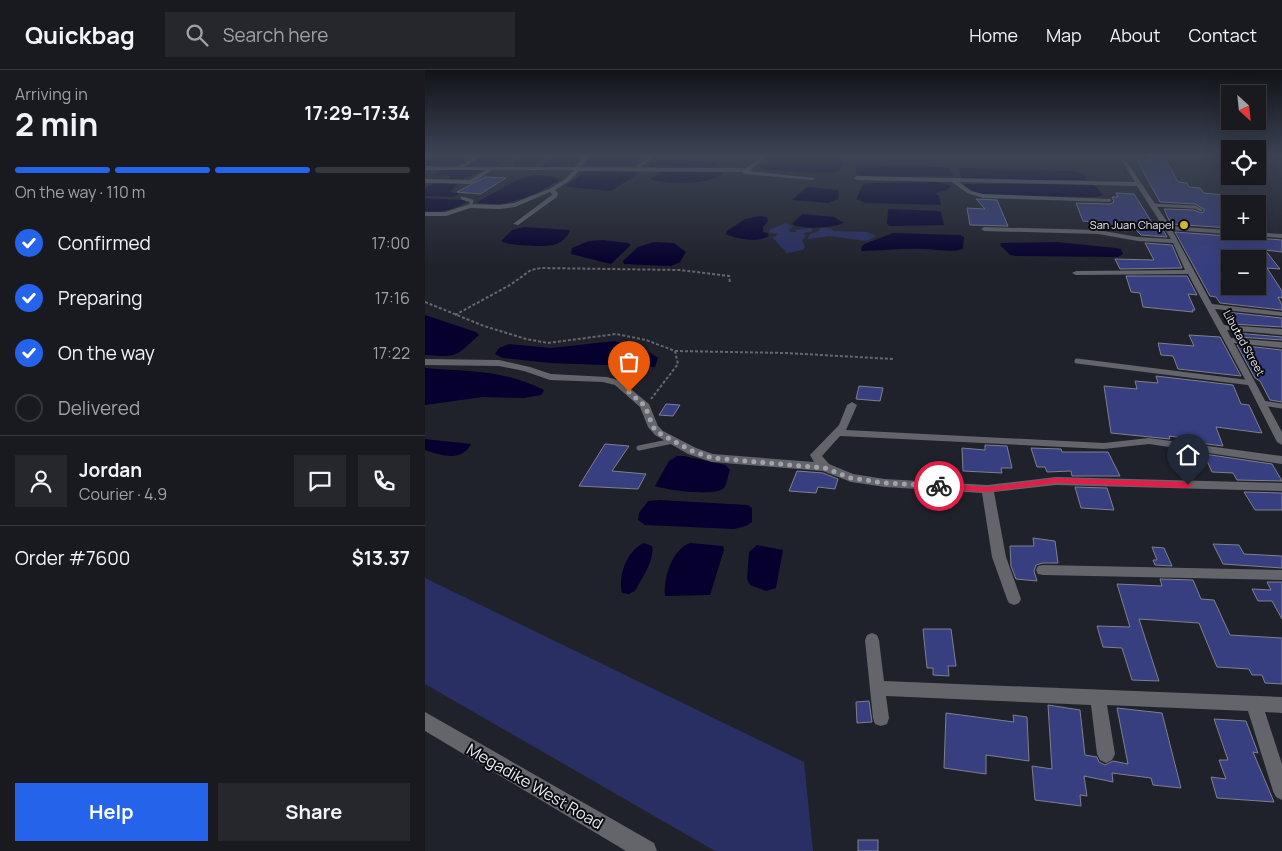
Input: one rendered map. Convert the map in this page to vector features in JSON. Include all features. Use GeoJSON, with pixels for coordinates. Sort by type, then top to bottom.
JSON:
{"type":"FeatureCollection","features":[{"type":"Feature","properties":{"kind":"street"},"geometry":{"type":"LineString","coordinates":[[425,214],[446,214],[471,206],[508,206],[544,192]]}},
{"type":"Feature","properties":{"kind":"street"},"geometry":{"type":"LineString","coordinates":[[516,224],[555,196],[554,192]]}},
{"type":"Feature","properties":{"kind":"street"},"geometry":{"type":"LineString","coordinates":[[971,192],[983,196],[1109,200]]}},
{"type":"Feature","properties":{"kind":"street","name":"Libutad Street"},"geometry":{"type":"LineString","coordinates":[[1145,192],[1176,241],[1190,272],[1252,383],[1282,442]]}},
{"type":"Feature","properties":{"kind":"street"},"geometry":{"type":"LineString","coordinates":[[1168,228],[1282,236]]}},
{"type":"Feature","properties":{"kind":"street"},"geometry":{"type":"LineString","coordinates":[[984,229],[1098,232],[1138,239],[1176,241]]}},
{"type":"Feature","properties":{"kind":"street"},"geometry":{"type":"LineString","coordinates":[[1076,273],[1190,272]]}},
{"type":"Feature","properties":{"kind":"street"},"geometry":{"type":"LineString","coordinates":[[1209,306],[1282,314]]}},
{"type":"Feature","properties":{"kind":"street"},"geometry":{"type":"LineString","coordinates":[[1221,327],[1282,332]]}},
{"type":"Feature","properties":{"kind":"street"},"geometry":{"type":"LineString","coordinates":[[1228,340],[1282,345]]}},
{"type":"Feature","properties":{"kind":"street"},"geometry":{"type":"LineString","coordinates":[[425,362],[499,363],[550,376],[604,380],[618,383],[645,406],[653,427],[659,433],[712,458],[825,468],[851,478],[885,483],[987,490],[1056,480],[1282,487]]}},
{"type":"Feature","properties":{"kind":"street"},"geometry":{"type":"LineString","coordinates":[[825,468],[816,455],[844,426],[852,405]]}},
{"type":"Feature","properties":{"kind":"street"},"geometry":{"type":"LineString","coordinates":[[838,433],[1103,446],[1118,446],[1149,441],[1282,460]]}},
{"type":"Feature","properties":{"kind":"street"},"geometry":{"type":"LineString","coordinates":[[987,490],[999,557],[1014,599]]}},
{"type":"Feature","properties":{"kind":"street"},"geometry":{"type":"LineString","coordinates":[[1043,570],[1282,575]]}},
{"type":"Feature","properties":{"kind":"street"},"geometry":{"type":"LineString","coordinates":[[872,640],[881,718]]}},
{"type":"Feature","properties":{"kind":"street"},"geometry":{"type":"LineString","coordinates":[[877,688],[1282,705]]}},
{"type":"Feature","properties":{"kind":"street"},"geometry":{"type":"LineString","coordinates":[[1098,698],[1106,754]]}},
{"type":"Feature","properties":{"kind":"street"},"geometry":{"type":"LineString","coordinates":[[1254,704],[1282,791]]}},
{"type":"Feature","properties":{"kind":"street","name":"Megadike West Road"},"geometry":{"type":"LineString","coordinates":[[425,721],[645,851]]}},
{"type":"Feature","properties":{"kind":"lane"},"geometry":{"type":"LineString","coordinates":[[462,198],[471,199],[471,206]]}},
{"type":"Feature","properties":{"kind":"lane"},"geometry":{"type":"LineString","coordinates":[[1153,205],[1195,207],[1201,210]]}},
{"type":"Feature","properties":{"kind":"lane"},"geometry":{"type":"LineString","coordinates":[[1077,361],[1252,383]]}},
{"type":"Feature","properties":{"kind":"lane"},"geometry":{"type":"LineString","coordinates":[[1262,403],[1282,406]]}},
{"type":"Feature","properties":{"kind":"lane"},"geometry":{"type":"LineString","coordinates":[[639,448],[673,441]]}},
{"type":"Feature","properties":{"kind":"path"},"geometry":{"type":"LineString","coordinates":[[455,316],[510,285],[531,270],[541,268],[680,270],[729,276],[730,283]]}},
{"type":"Feature","properties":{"kind":"path"},"geometry":{"type":"LineString","coordinates":[[425,302],[455,316],[492,329],[548,343],[616,334],[646,340],[675,351],[786,353],[893,359]]}},
{"type":"Feature","properties":{"kind":"path"},"geometry":{"type":"LineString","coordinates":[[645,406],[679,364],[675,351]]}},
{"type":"Feature","properties":{"kind":"shaded area"},"geometry":{"type":"Polygon","coordinates":[[[425,192],[460,194],[452,197],[425,196],[425,192]]]}},
{"type":"Feature","properties":{"kind":"shaded area"},"geometry":{"type":"Polygon","coordinates":[[[495,192],[537,192],[511,202],[490,204],[478,203],[495,192]]]}},
{"type":"Feature","properties":{"kind":"shaded area"},"geometry":{"type":"Polygon","coordinates":[[[801,192],[839,192],[838,199],[828,203],[792,200],[801,192]]]}},
{"type":"Feature","properties":{"kind":"shaded area"},"geometry":{"type":"Polygon","coordinates":[[[859,192],[937,192],[935,193],[939,196],[941,205],[865,203],[856,199],[859,192]]]}},
{"type":"Feature","properties":{"kind":"shaded area"},"geometry":{"type":"Polygon","coordinates":[[[975,192],[1101,192],[1103,195],[1096,197],[987,196],[975,192]]]}},
{"type":"Feature","properties":{"kind":"shaded area"},"geometry":{"type":"Polygon","coordinates":[[[425,198],[464,200],[466,202],[446,210],[436,212],[425,211],[425,198]]]}},
{"type":"Feature","properties":{"kind":"shaded area"},"geometry":{"type":"Polygon","coordinates":[[[888,210],[938,211],[941,212],[944,225],[890,226],[887,224],[888,210]]]}},
{"type":"Feature","properties":{"kind":"shaded area"},"geometry":{"type":"Polygon","coordinates":[[[802,214],[834,217],[844,223],[818,228],[792,224],[802,214]]]}},
{"type":"Feature","properties":{"kind":"shaded area"},"geometry":{"type":"Polygon","coordinates":[[[760,216],[767,217],[768,221],[763,227],[763,232],[768,233],[769,236],[747,240],[726,234],[727,231],[745,219],[760,216]]]}},
{"type":"Feature","properties":{"kind":"shaded area"},"geometry":{"type":"Polygon","coordinates":[[[786,223],[793,227],[789,229],[790,232],[811,228],[813,231],[803,233],[806,236],[802,240],[805,247],[803,250],[787,253],[773,238],[778,234],[770,233],[769,230],[786,223]]]}},
{"type":"Feature","properties":{"kind":"shaded area"},"geometry":{"type":"Polygon","coordinates":[[[524,227],[570,230],[563,240],[553,245],[526,246],[501,241],[512,230],[524,227]]]}},
{"type":"Feature","properties":{"kind":"shaded area"},"geometry":{"type":"Polygon","coordinates":[[[820,228],[831,228],[833,231],[867,232],[876,236],[867,241],[829,236],[808,239],[810,234],[819,231],[820,228]]]}},
{"type":"Feature","properties":{"kind":"shaded area"},"geometry":{"type":"Polygon","coordinates":[[[893,233],[960,235],[964,237],[963,249],[954,251],[916,249],[862,251],[861,248],[864,244],[893,233]]]}},
{"type":"Feature","properties":{"kind":"shaded area"},"geometry":{"type":"Polygon","coordinates":[[[603,240],[631,245],[611,264],[571,254],[572,248],[589,241],[603,240]]]}},
{"type":"Feature","properties":{"kind":"shaded area"},"geometry":{"type":"Polygon","coordinates":[[[654,242],[674,243],[686,252],[680,262],[671,266],[624,264],[623,261],[638,247],[654,242]]]}},
{"type":"Feature","properties":{"kind":"shaded area"},"geometry":{"type":"Polygon","coordinates":[[[1057,242],[1116,248],[1121,249],[1123,254],[1118,257],[1017,256],[1010,255],[1000,245],[1001,243],[1057,242]]]}},
{"type":"Feature","properties":{"kind":"shaded area"},"geometry":{"type":"Polygon","coordinates":[[[425,315],[476,332],[479,335],[460,352],[450,356],[425,355],[425,315]]]}},
{"type":"Feature","properties":{"kind":"shaded area"},"geometry":{"type":"Polygon","coordinates":[[[615,341],[649,352],[658,358],[655,367],[550,363],[503,358],[495,354],[499,348],[509,344],[551,348],[615,341]]]}},
{"type":"Feature","properties":{"kind":"shaded area"},"geometry":{"type":"Polygon","coordinates":[[[425,368],[499,375],[528,383],[544,390],[541,395],[524,398],[483,397],[425,405],[425,368]]]}},
{"type":"Feature","properties":{"kind":"shaded area"},"geometry":{"type":"Polygon","coordinates":[[[425,439],[471,444],[462,454],[450,456],[425,450],[425,439]]]}},
{"type":"Feature","properties":{"kind":"shaded area"},"geometry":{"type":"Polygon","coordinates":[[[677,456],[726,465],[730,470],[724,488],[719,491],[701,492],[679,491],[655,486],[669,461],[677,456]]]}},
{"type":"Feature","properties":{"kind":"shaded area"},"geometry":{"type":"Polygon","coordinates":[[[648,501],[748,505],[752,508],[752,522],[746,526],[734,529],[645,525],[638,520],[639,513],[648,501]]]}},
{"type":"Feature","properties":{"kind":"shaded area"},"geometry":{"type":"Polygon","coordinates":[[[644,543],[652,546],[652,557],[647,569],[635,591],[629,594],[622,593],[621,579],[625,564],[633,551],[644,543]]]}},
{"type":"Feature","properties":{"kind":"shaded area"},"geometry":{"type":"Polygon","coordinates":[[[690,543],[723,546],[724,550],[710,595],[665,596],[667,573],[670,565],[678,551],[690,543]]]}},
{"type":"Feature","properties":{"kind":"shaded area"},"geometry":{"type":"Polygon","coordinates":[[[757,545],[783,550],[776,588],[766,591],[750,585],[747,579],[749,552],[757,545]]]}},
{"type":"Feature","properties":{"kind":"shaded area"},"geometry":{"type":"Polygon","coordinates":[[[425,578],[804,762],[813,851],[715,851],[425,684],[425,578]]]}},
{"type":"Feature","properties":{"kind":"building"},"geometry":{"type":"Polygon","coordinates":[[[462,192],[483,192],[480,194],[462,192]]]}},
{"type":"Feature","properties":{"kind":"building"},"geometry":{"type":"Polygon","coordinates":[[[1155,192],[1204,192],[1225,195],[1221,195],[1221,227],[1171,224],[1164,209],[1204,212],[1204,209],[1195,204],[1160,202],[1155,192]]]}},
{"type":"Feature","properties":{"kind":"building"},"geometry":{"type":"Polygon","coordinates":[[[1116,193],[1134,194],[1153,224],[1158,221],[1167,237],[1141,235],[1136,230],[1095,228],[1092,222],[1083,221],[1076,203],[1110,204],[1114,202],[1112,197],[1118,197],[1116,193]]]}},
{"type":"Feature","properties":{"kind":"building"},"geometry":{"type":"Polygon","coordinates":[[[976,199],[997,200],[1008,226],[970,225],[967,208],[985,209],[976,199]]]}},
{"type":"Feature","properties":{"kind":"building"},"geometry":{"type":"Polygon","coordinates":[[[1175,232],[1221,235],[1221,240],[1282,240],[1282,252],[1266,250],[1221,250],[1221,295],[1266,295],[1266,251],[1280,269],[1267,268],[1282,291],[1282,298],[1278,297],[1282,310],[1220,303],[1216,297],[1210,296],[1175,232]]]}},
{"type":"Feature","properties":{"kind":"building"},"geometry":{"type":"Polygon","coordinates":[[[1145,243],[1172,245],[1182,268],[1120,269],[1115,259],[1154,260],[1145,243]]]}},
{"type":"Feature","properties":{"kind":"building"},"geometry":{"type":"Polygon","coordinates":[[[1126,276],[1187,276],[1197,295],[1188,294],[1195,310],[1192,310],[1193,312],[1143,307],[1140,293],[1131,292],[1126,276]]]}},
{"type":"Feature","properties":{"kind":"building"},"geometry":{"type":"Polygon","coordinates":[[[1226,312],[1282,318],[1282,327],[1232,324],[1226,312]]]}},
{"type":"Feature","properties":{"kind":"building"},"geometry":{"type":"Polygon","coordinates":[[[1236,333],[1282,337],[1282,340],[1239,337],[1236,333]]]}},
{"type":"Feature","properties":{"kind":"building"},"geometry":{"type":"Polygon","coordinates":[[[1189,335],[1220,337],[1241,376],[1178,369],[1173,356],[1161,355],[1158,343],[1194,346],[1189,335]]]}},
{"type":"Feature","properties":{"kind":"building"},"geometry":{"type":"Polygon","coordinates":[[[1237,345],[1282,350],[1282,402],[1270,400],[1260,381],[1255,378],[1237,345]]]}},
{"type":"Feature","properties":{"kind":"building"},"geometry":{"type":"Polygon","coordinates":[[[1156,376],[1233,385],[1241,404],[1249,405],[1262,433],[1216,427],[1223,446],[1169,436],[1170,439],[1111,433],[1104,386],[1137,389],[1135,381],[1158,383],[1156,376]]]}},
{"type":"Feature","properties":{"kind":"building"},"geometry":{"type":"Polygon","coordinates":[[[859,386],[883,388],[880,401],[856,399],[859,386]]]}},
{"type":"Feature","properties":{"kind":"building"},"geometry":{"type":"Polygon","coordinates":[[[666,404],[680,405],[673,416],[659,415],[666,404]]]}},
{"type":"Feature","properties":{"kind":"building"},"geometry":{"type":"Polygon","coordinates":[[[605,444],[629,446],[612,471],[646,474],[638,489],[579,486],[605,444]]]}},
{"type":"Feature","properties":{"kind":"building"},"geometry":{"type":"Polygon","coordinates":[[[985,445],[1007,446],[1012,468],[1001,468],[1002,473],[963,471],[962,448],[985,450],[985,445]]]}},
{"type":"Feature","properties":{"kind":"building"},"geometry":{"type":"Polygon","coordinates":[[[1031,448],[1061,449],[1062,452],[1108,452],[1120,476],[1072,476],[1071,471],[1047,472],[1045,467],[1037,467],[1031,448]]]}},
{"type":"Feature","properties":{"kind":"building"},"geometry":{"type":"Polygon","coordinates":[[[1204,454],[1272,464],[1282,481],[1237,480],[1233,473],[1212,472],[1204,454]]]}},
{"type":"Feature","properties":{"kind":"building"},"geometry":{"type":"Polygon","coordinates":[[[797,471],[823,473],[838,479],[835,489],[818,487],[816,493],[789,491],[797,471]]]}},
{"type":"Feature","properties":{"kind":"building"},"geometry":{"type":"Polygon","coordinates":[[[1075,487],[1107,488],[1114,510],[1081,508],[1075,487]]]}},
{"type":"Feature","properties":{"kind":"building"},"geometry":{"type":"Polygon","coordinates":[[[1244,492],[1282,493],[1282,510],[1255,510],[1244,492]]]}},
{"type":"Feature","properties":{"kind":"building"},"geometry":{"type":"Polygon","coordinates":[[[1033,538],[1055,541],[1058,563],[1036,565],[1034,571],[1037,581],[1016,579],[1011,566],[1010,546],[1034,546],[1033,538]]]}},
{"type":"Feature","properties":{"kind":"building"},"geometry":{"type":"Polygon","coordinates":[[[1213,544],[1239,545],[1244,554],[1282,556],[1282,568],[1223,564],[1213,544]]]}},
{"type":"Feature","properties":{"kind":"building"},"geometry":{"type":"Polygon","coordinates":[[[1152,547],[1164,548],[1172,566],[1155,565],[1153,560],[1157,560],[1152,547]]]}},
{"type":"Feature","properties":{"kind":"building"},"geometry":{"type":"Polygon","coordinates":[[[1160,579],[1193,580],[1201,599],[1214,600],[1230,635],[1282,638],[1282,684],[1265,683],[1262,675],[1252,675],[1249,669],[1217,667],[1199,623],[1139,619],[1159,681],[1132,680],[1122,648],[1103,647],[1097,626],[1130,627],[1117,584],[1162,586],[1160,579]]]}},
{"type":"Feature","properties":{"kind":"building"},"geometry":{"type":"Polygon","coordinates":[[[1267,582],[1282,582],[1282,619],[1272,601],[1258,601],[1252,589],[1271,590],[1267,582]]]}},
{"type":"Feature","properties":{"kind":"building"},"geometry":{"type":"Polygon","coordinates":[[[923,629],[951,629],[956,666],[948,666],[949,676],[933,675],[933,668],[927,668],[923,629]]]}},
{"type":"Feature","properties":{"kind":"building"},"geometry":{"type":"Polygon","coordinates":[[[869,701],[872,722],[857,723],[856,702],[869,701]]]}},
{"type":"Feature","properties":{"kind":"building"},"geometry":{"type":"Polygon","coordinates":[[[1048,705],[1080,710],[1085,755],[1097,757],[1099,762],[1105,765],[1113,761],[1128,764],[1117,708],[1162,713],[1181,788],[1153,785],[1151,778],[1112,773],[1113,782],[1084,776],[1087,796],[1080,795],[1081,806],[1035,800],[1032,766],[1052,769],[1048,705]]]}},
{"type":"Feature","properties":{"kind":"building"},"geometry":{"type":"Polygon","coordinates":[[[946,713],[1014,722],[1013,715],[1027,717],[1029,761],[986,755],[986,774],[944,768],[946,713]]]}},
{"type":"Feature","properties":{"kind":"building"},"geometry":{"type":"Polygon","coordinates":[[[1214,719],[1246,721],[1258,753],[1253,752],[1274,802],[1217,798],[1211,777],[1226,779],[1219,760],[1228,760],[1214,719]]]}},
{"type":"Feature","properties":{"kind":"building"},"geometry":{"type":"Polygon","coordinates":[[[858,840],[878,840],[878,851],[858,851],[858,840]]]}},
{"type":"Feature","properties":{"kind":"way so far"},"geometry":{"type":"LineString","coordinates":[[629,392],[645,406],[653,427],[659,433],[692,451],[712,458],[825,468],[851,478],[885,483],[939,486]]}},
{"type":"Feature","properties":{"kind":"place","name":"San Juan Chapel"},"geometry":{"type":"Point","coordinates":[1184,225]}},
{"type":"Feature","properties":{"kind":"route"},"geometry":{"type":"LineString","coordinates":[[939,486],[987,490],[1056,480],[1188,485]]}}]}
